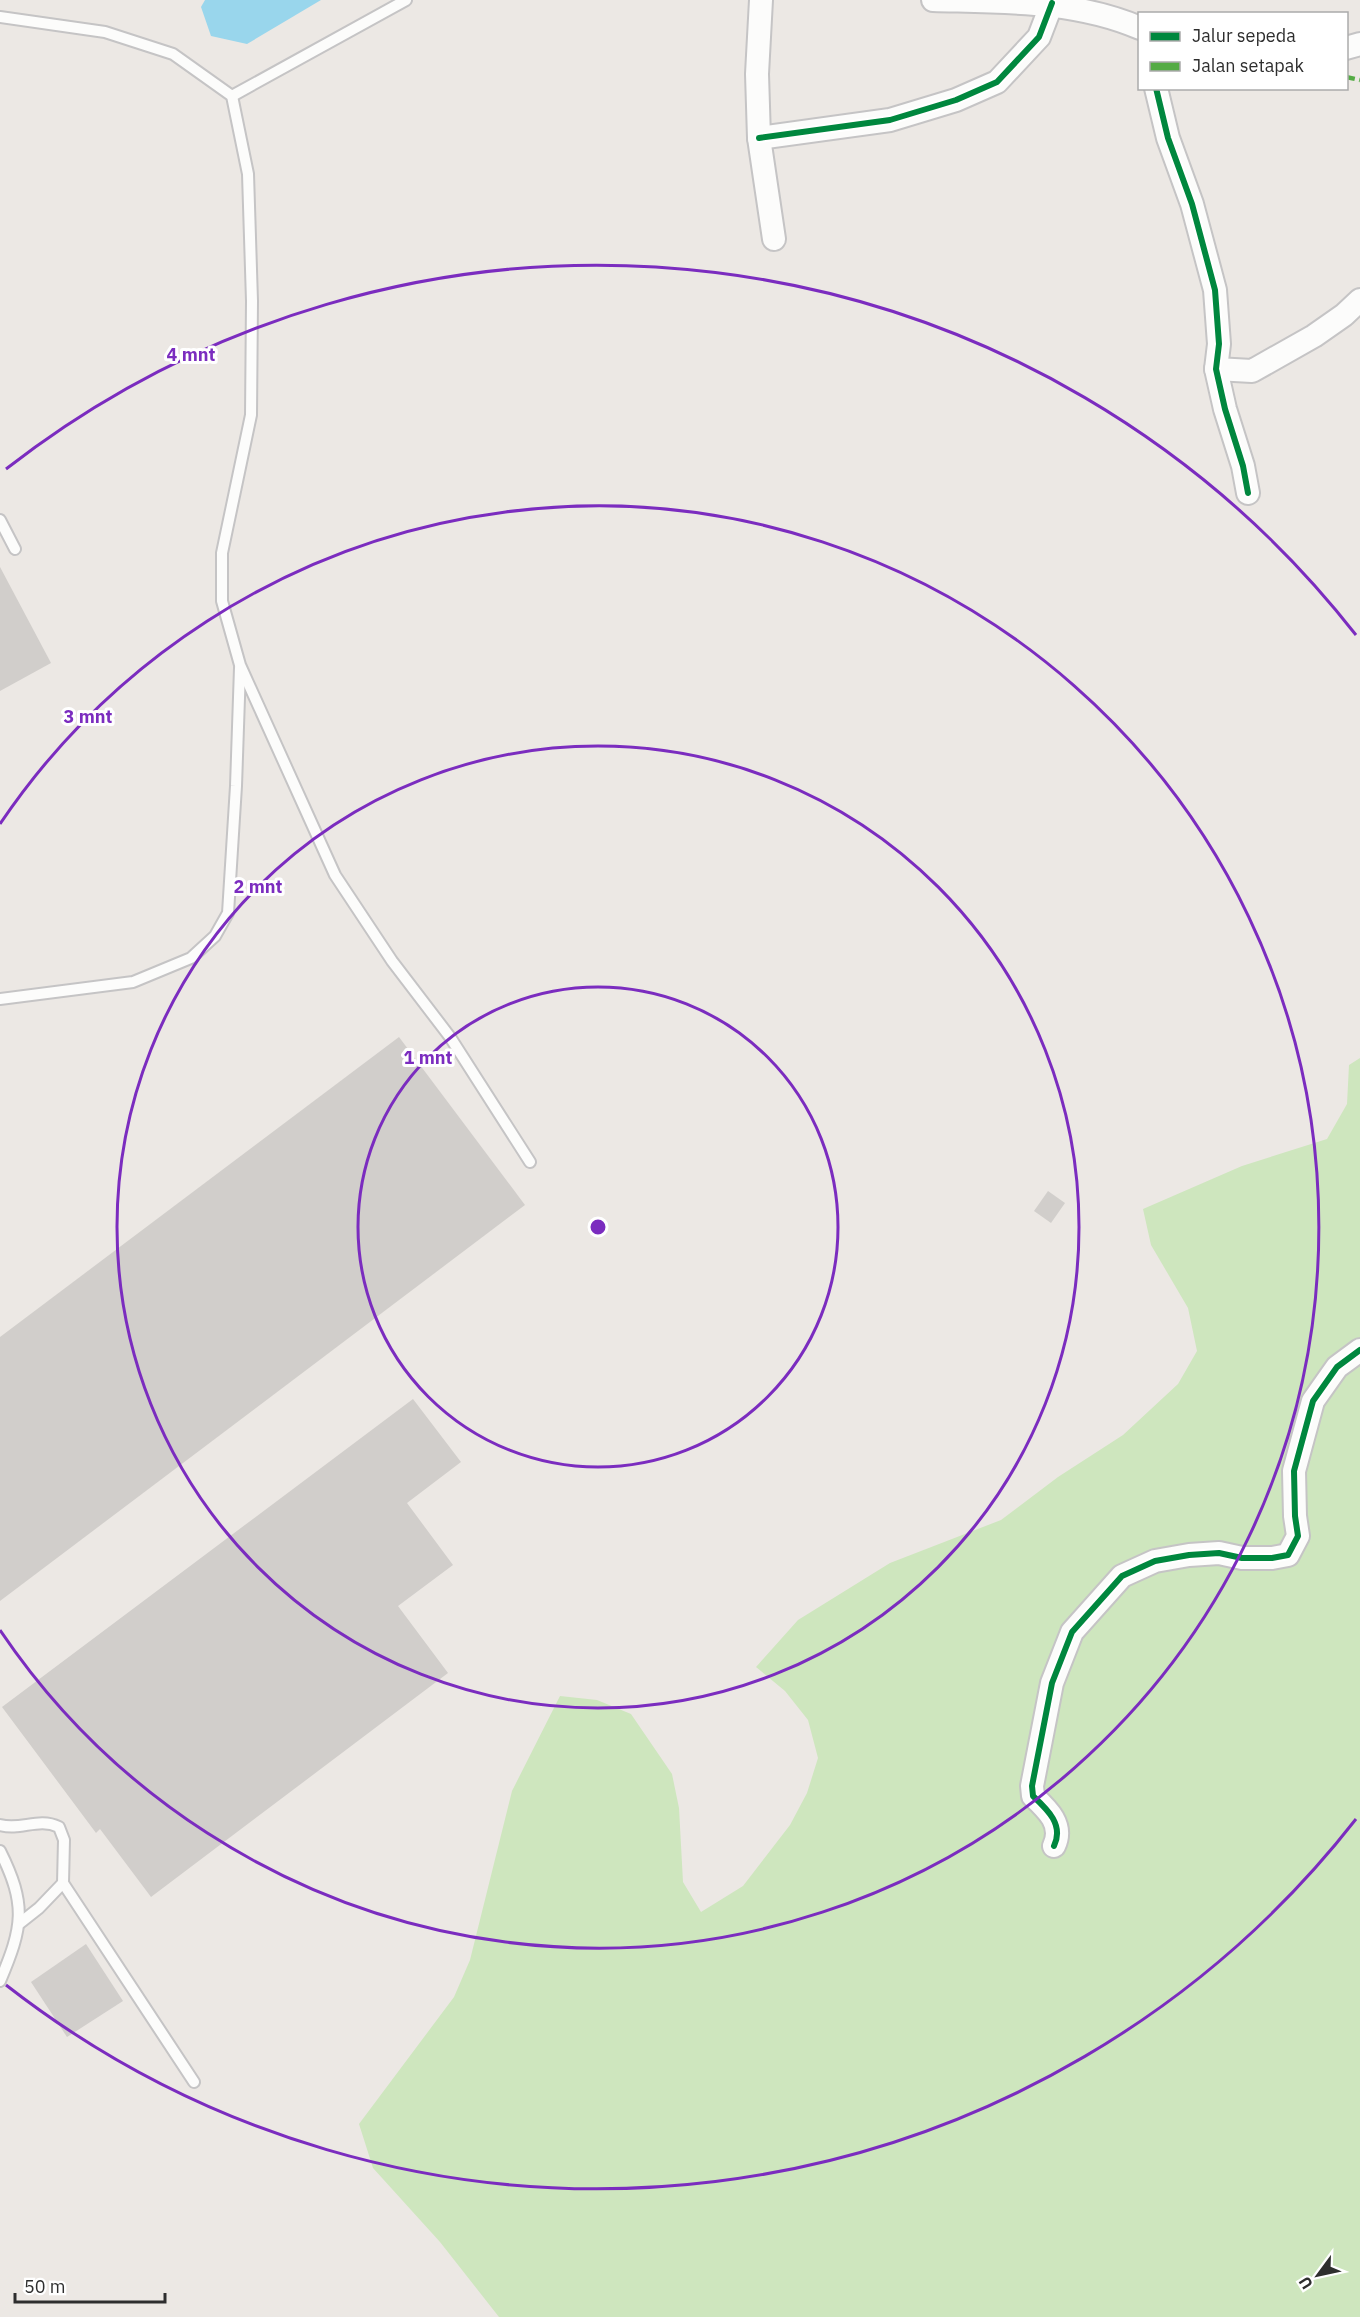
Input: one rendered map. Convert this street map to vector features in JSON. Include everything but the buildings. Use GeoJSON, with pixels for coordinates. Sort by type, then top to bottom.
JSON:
{"type":"FeatureCollection","features":[{"type":"Feature","properties":{"kind":"street"},"geometry":{"type":"LineString","coordinates":[[761,0],[758,74],[759,138],[774,239]]}},
{"type":"Feature","properties":{"kind":"street"},"geometry":{"type":"LineString","coordinates":[[933,0],[1052,3],[1116,17],[1138,27]]}},
{"type":"Feature","properties":{"kind":"street"},"geometry":{"type":"LineString","coordinates":[[759,138],[890,120],[956,100],[997,82],[1039,37],[1052,3]]}},
{"type":"Feature","properties":{"kind":"street"},"geometry":{"type":"LineString","coordinates":[[1156,90],[1168,138],[1192,204],[1215,290],[1219,344],[1216,369],[1225,409],[1243,466],[1248,493]]}},
{"type":"Feature","properties":{"kind":"street"},"geometry":{"type":"LineString","coordinates":[[1216,369],[1252,370],[1314,336],[1344,315],[1360,300]]}},
{"type":"Feature","properties":{"kind":"street"},"geometry":{"type":"LineString","coordinates":[[1054,1846],[1058,1837],[1056,1827],[1047,1809],[1033,1796],[1032,1786],[1052,1683],[1072,1632],[1122,1576],[1155,1561],[1219,1553],[1242,1558],[1272,1558],[1288,1555],[1298,1536],[1294,1471],[1312,1401],[1337,1367],[1360,1350]]}},
{"type":"Feature","properties":{"kind":"lane"},"geometry":{"type":"LineString","coordinates":[[232,96],[406,0]]}},
{"type":"Feature","properties":{"kind":"lane"},"geometry":{"type":"LineString","coordinates":[[0,17],[105,32],[173,54],[232,96],[248,174],[252,301],[251,414],[222,553],[222,601],[240,665],[335,875],[392,961],[450,1037],[530,1162]]}},
{"type":"Feature","properties":{"kind":"lane"},"geometry":{"type":"LineString","coordinates":[[0,520],[15,549]]}},
{"type":"Feature","properties":{"kind":"lane"},"geometry":{"type":"LineString","coordinates":[[0,999],[133,982],[191,958],[215,936],[228,913],[237,786],[240,665]]}},
{"type":"Feature","properties":{"kind":"lane"},"geometry":{"type":"LineString","coordinates":[[0,1824],[9,1827],[48,1822],[59,1827],[64,1840],[63,1883],[194,2082]]}},
{"type":"Feature","properties":{"kind":"lane"},"geometry":{"type":"LineString","coordinates":[[0,1851],[19,1897],[20,1923],[15,1945],[0,1981]]}},
{"type":"Feature","properties":{"kind":"lane"},"geometry":{"type":"LineString","coordinates":[[20,1923],[39,1908],[63,1883]]}},
{"type":"Feature","properties":{"kind":"green space"},"geometry":{"type":"Polygon","coordinates":[[[1360,1058],[1360,2317],[499,2317],[440,2242],[373,2168],[359,2124],[454,1997],[470,1960],[512,1791],[560,1696],[597,1700],[631,1714],[672,1774],[679,1808],[683,1882],[701,1912],[743,1886],[790,1825],[807,1793],[818,1758],[808,1720],[785,1691],[756,1667],[798,1620],[890,1563],[1001,1520],[1058,1477],[1123,1435],[1178,1384],[1197,1351],[1188,1308],[1151,1245],[1143,1209],[1242,1166],[1327,1139],[1347,1104],[1349,1065],[1360,1058]]]}},
{"type":"Feature","properties":{"kind":"water"},"geometry":{"type":"Polygon","coordinates":[[[205,0],[321,0],[247,44],[211,36],[201,7],[205,0]]]}},
{"type":"Feature","properties":{"kind":"marked path"},"geometry":{"type":"LineString","coordinates":[[1348,77],[1360,80]]}},
{"type":"Feature","properties":{"kind":"cycle path"},"geometry":{"type":"LineString","coordinates":[[759,138],[890,120],[956,100],[997,82],[1039,37],[1052,3]]}},
{"type":"Feature","properties":{"kind":"cycle path"},"geometry":{"type":"LineString","coordinates":[[1156,90],[1168,138],[1192,204],[1215,290],[1219,344],[1216,369],[1225,409],[1243,466],[1248,493]]}},
{"type":"Feature","properties":{"kind":"cycle path"},"geometry":{"type":"LineString","coordinates":[[1054,1846],[1057,1838],[1056,1825],[1049,1812],[1033,1796],[1032,1786],[1052,1683],[1072,1632],[1122,1576],[1155,1561],[1219,1553],[1242,1558],[1272,1558],[1288,1555],[1298,1536],[1294,1471],[1313,1401],[1337,1367],[1360,1350]]}}]}
